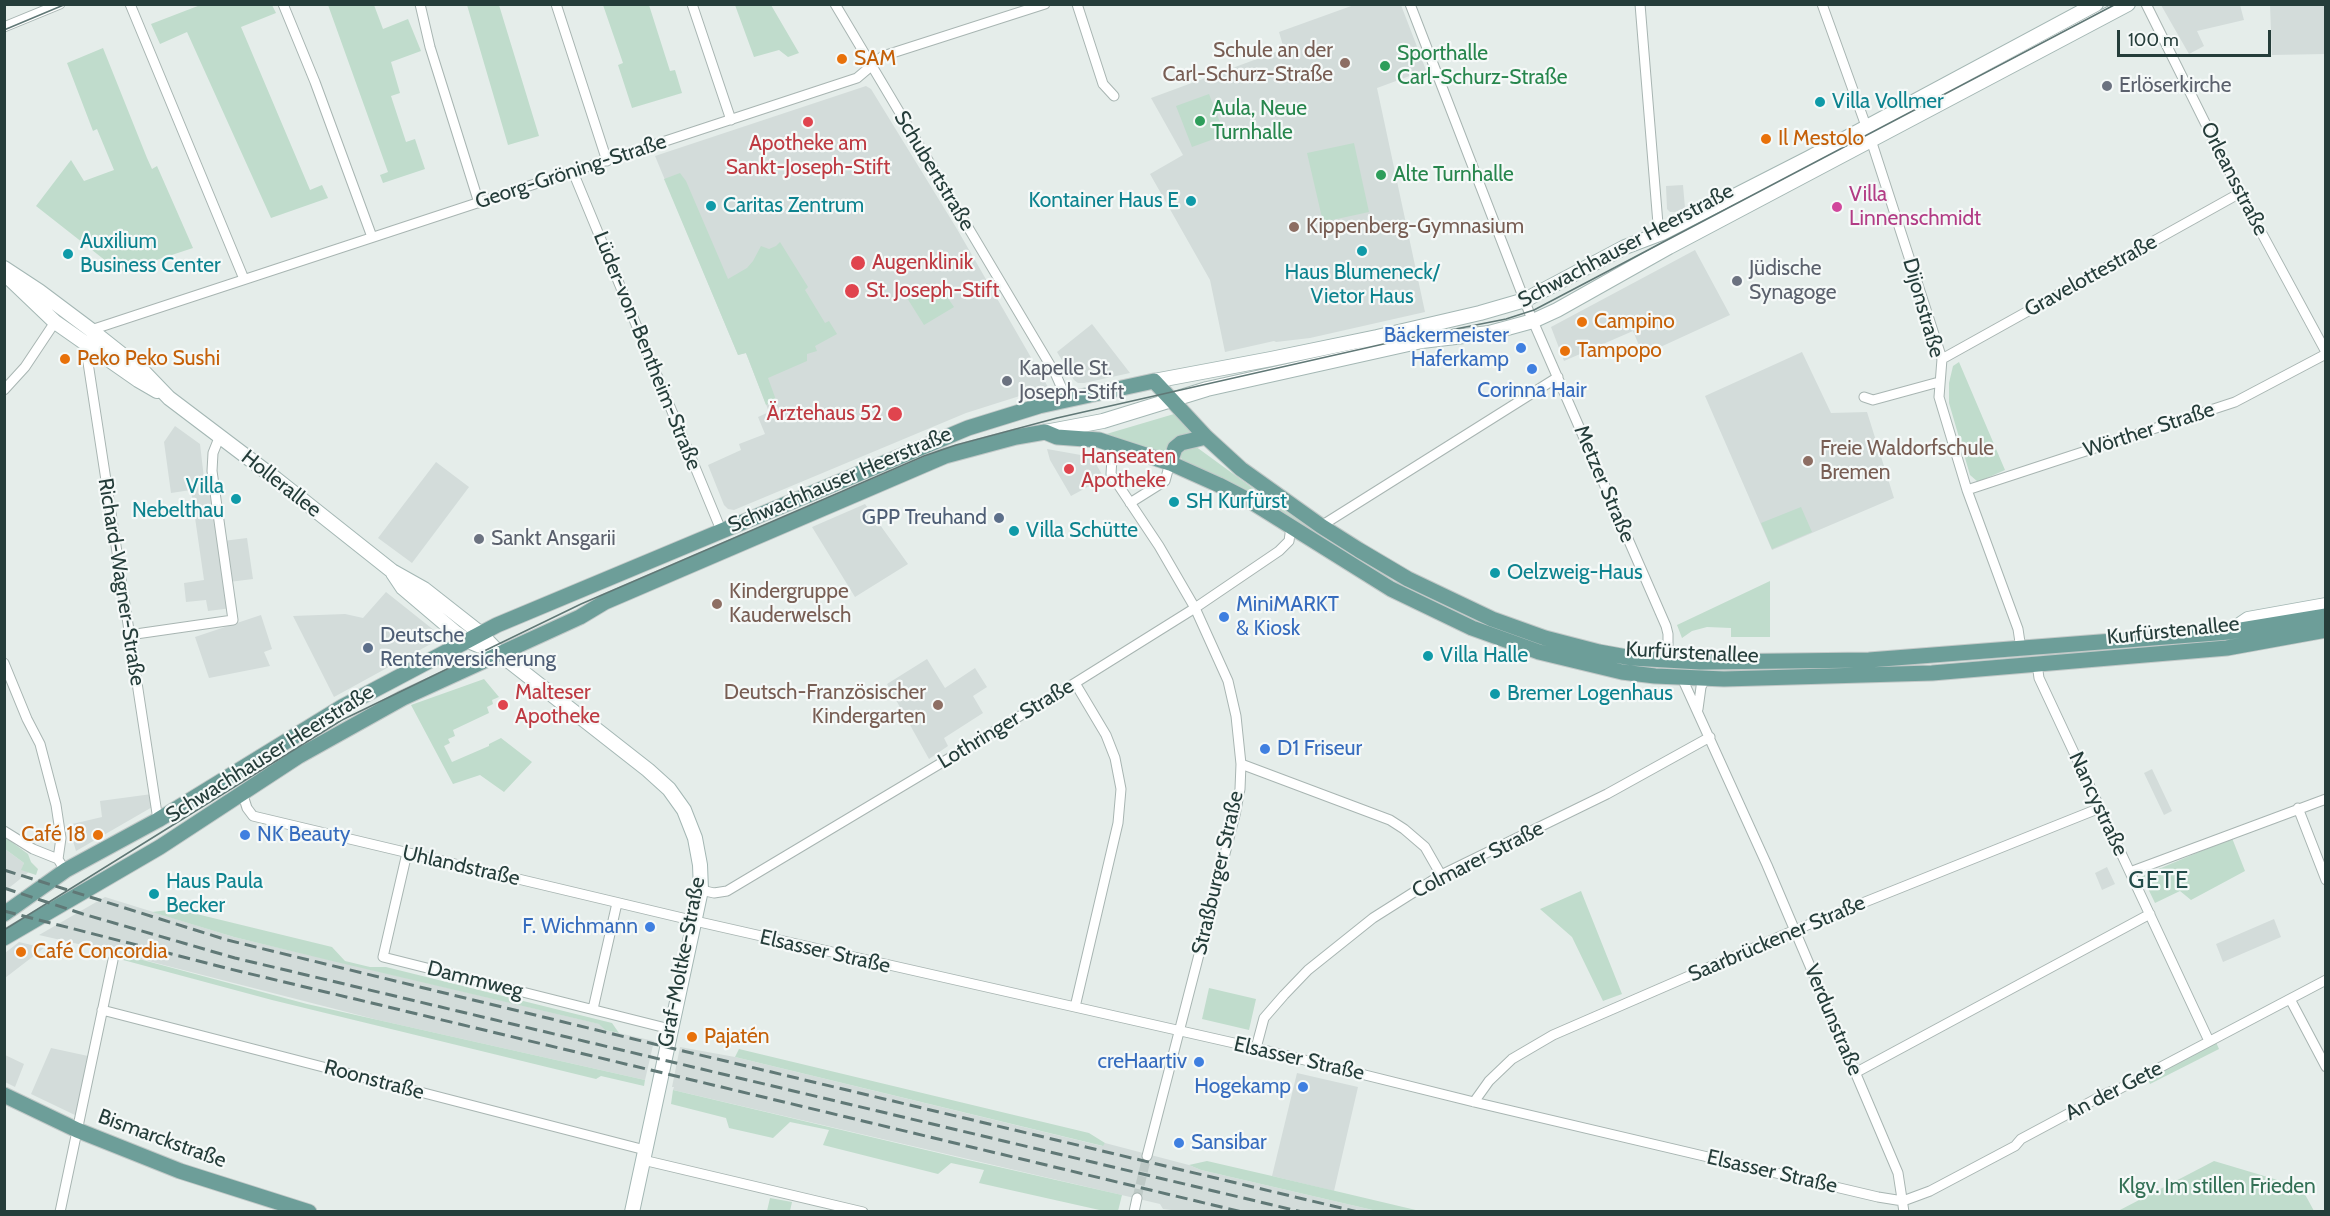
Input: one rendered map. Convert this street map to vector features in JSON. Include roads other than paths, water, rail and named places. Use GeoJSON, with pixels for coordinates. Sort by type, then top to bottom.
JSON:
{"type":"FeatureCollection","features":[{"type":"Feature","properties":{"kind":"main road","name":"Schwachhauser Heerstraße"},"geometry":{"type":"LineString","coordinates":[[4,938],[160,847],[299,756],[374,714],[580,617],[605,602],[945,456],[1016,437],[1103,421],[1207,389],[1422,341],[1504,330],[1529,310],[1625,247],[1662,233],[2096,4]]}},
{"type":"Feature","properties":{"kind":"main road","name":"Schwachhauser Heerstraße"},"geometry":{"type":"LineString","coordinates":[[4,914],[62,865],[158,820],[342,707],[466,640],[552,601],[968,428],[1039,406],[1377,337],[1480,313],[1529,310],[1871,140],[2128,4]]}},
{"type":"Feature","properties":{"kind":"main road","name":"Hollerallee"},"geometry":{"type":"LineString","coordinates":[[4,268],[91,330],[144,372],[169,398],[219,438],[276,479],[392,571],[424,589],[480,633],[501,654]]}},
{"type":"Feature","properties":{"kind":"main road","name":"Hollerallee"},"geometry":{"type":"LineString","coordinates":[[4,273],[56,322],[138,380],[169,398]]}},
{"type":"Feature","properties":{"kind":"main road","name":"Kurfürstenallee"},"geometry":{"type":"LineString","coordinates":[[1154,381],[1206,437],[1262,485],[1321,526],[1408,579],[1492,619],[1545,638],[1599,652],[1632,658],[1723,662],[1869,660],[2229,632],[2325,616]]}},
{"type":"Feature","properties":{"kind":"main road","name":"Kurfürstenallee"},"geometry":{"type":"LineString","coordinates":[[1045,432],[1057,437],[1088,439],[1121,446],[1170,463],[1220,485],[1391,589],[1504,641],[1576,663],[1622,672],[1705,679],[1879,676],[2227,648],[2322,633]]}},
{"type":"Feature","properties":{"kind":"main road"},"geometry":{"type":"LineString","coordinates":[[1170,463],[1175,448],[1181,443],[1206,437]]}},
{"type":"Feature","properties":{"kind":"main road","name":"Hollerallee"},"geometry":{"type":"LineString","coordinates":[[392,571],[404,588],[466,640],[501,654]]}},
{"type":"Feature","properties":{"kind":"main road","name":"Kurfürstenallee"},"geometry":{"type":"LineString","coordinates":[[2229,632],[2248,619],[2325,604]]}},
{"type":"Feature","properties":{"kind":"main road","name":"Graf-Moltke-Straße"},"geometry":{"type":"LineString","coordinates":[[501,654],[669,789],[684,810],[695,838],[700,865],[701,890],[632,1212]]}},
{"type":"Feature","properties":{"kind":"main road","name":"Bismarckstraße"},"geometry":{"type":"LineString","coordinates":[[7,1097],[77,1130],[180,1171],[309,1212]]}},
{"type":"Feature","properties":{"kind":"street"},"geometry":{"type":"LineString","coordinates":[[4,27],[60,4]]}},
{"type":"Feature","properties":{"kind":"street"},"geometry":{"type":"LineString","coordinates":[[130,4],[244,279]]}},
{"type":"Feature","properties":{"kind":"street"},"geometry":{"type":"LineString","coordinates":[[283,4],[315,82],[372,237]]}},
{"type":"Feature","properties":{"kind":"street"},"geometry":{"type":"LineString","coordinates":[[420,4],[430,47],[479,202]]}},
{"type":"Feature","properties":{"kind":"street"},"geometry":{"type":"LineString","coordinates":[[556,4],[607,160]]}},
{"type":"Feature","properties":{"kind":"street"},"geometry":{"type":"LineString","coordinates":[[692,4],[731,120]]}},
{"type":"Feature","properties":{"kind":"street","name":"Schubertstraße"},"geometry":{"type":"LineString","coordinates":[[835,4],[1056,375],[1067,400]]}},
{"type":"Feature","properties":{"kind":"street","name":"Georg-Gröning-Straße"},"geometry":{"type":"LineString","coordinates":[[91,330],[857,78],[883,56],[1045,4]]}},
{"type":"Feature","properties":{"kind":"street"},"geometry":{"type":"LineString","coordinates":[[1077,4],[1103,84],[1114,96]]}},
{"type":"Feature","properties":{"kind":"street","name":"Metzer Straße"},"geometry":{"type":"LineString","coordinates":[[1410,4],[1529,310],[1665,626],[1668,634],[1668,660]]}},
{"type":"Feature","properties":{"kind":"street"},"geometry":{"type":"LineString","coordinates":[[1640,4],[1658,225],[1662,233]]}},
{"type":"Feature","properties":{"kind":"street"},"geometry":{"type":"LineString","coordinates":[[1822,4],[1866,126]]}},
{"type":"Feature","properties":{"kind":"street","name":"Orleansstraße"},"geometry":{"type":"LineString","coordinates":[[2146,4],[2240,193],[2325,353]]}},
{"type":"Feature","properties":{"kind":"street","name":"Dijonstraße"},"geometry":{"type":"LineString","coordinates":[[1871,140],[1942,359],[1939,397],[1967,490],[2018,629],[2021,649]]}},
{"type":"Feature","properties":{"kind":"street","name":"Lüder-von-Bentheim-Straße"},"geometry":{"type":"LineString","coordinates":[[573,172],[722,530]]}},
{"type":"Feature","properties":{"kind":"street","name":"Gravelottestraße"},"geometry":{"type":"LineString","coordinates":[[1942,359],[2240,193]]}},
{"type":"Feature","properties":{"kind":"street"},"geometry":{"type":"LineString","coordinates":[[4,390],[25,367],[56,322]]}},
{"type":"Feature","properties":{"kind":"street","name":"Richard-Wagner-Straße"},"geometry":{"type":"LineString","coordinates":[[85,343],[158,820]]}},
{"type":"Feature","properties":{"kind":"street","name":"Wörther Straße"},"geometry":{"type":"LineString","coordinates":[[1967,490],[2235,402],[2325,353]]}},
{"type":"Feature","properties":{"kind":"street"},"geometry":{"type":"LineString","coordinates":[[1321,526],[1558,377]]}},
{"type":"Feature","properties":{"kind":"street"},"geometry":{"type":"LineString","coordinates":[[1864,397],[1873,400],[1939,382]]}},
{"type":"Feature","properties":{"kind":"street"},"geometry":{"type":"LineString","coordinates":[[129,635],[233,620],[212,471],[213,453],[219,438]]}},
{"type":"Feature","properties":{"kind":"street","name":"Straßburger Straße"},"geometry":{"type":"LineString","coordinates":[[1121,446],[1112,458],[1111,474],[1159,546],[1195,608],[1228,681],[1236,716],[1241,764],[1240,789],[1234,815],[1147,1156]]}},
{"type":"Feature","properties":{"kind":"street"},"geometry":{"type":"LineString","coordinates":[[1130,503],[1165,481],[1170,463]]}},
{"type":"Feature","properties":{"kind":"street","name":"Lothringer Straße"},"geometry":{"type":"LineString","coordinates":[[701,890],[727,891],[1075,683],[1195,608],[1279,551],[1289,541],[1291,527]]}},
{"type":"Feature","properties":{"kind":"street"},"geometry":{"type":"LineString","coordinates":[[4,663],[40,744],[57,805],[62,865]]}},
{"type":"Feature","properties":{"kind":"street","name":"Nancystraße"},"geometry":{"type":"LineString","coordinates":[[2037,664],[2039,678],[2209,1041]]}},
{"type":"Feature","properties":{"kind":"street","name":"Verdunstraße"},"geometry":{"type":"LineString","coordinates":[[1682,678],[1795,930],[1898,1173],[1904,1212]]}},
{"type":"Feature","properties":{"kind":"street"},"geometry":{"type":"LineString","coordinates":[[1698,710],[1701,687],[1705,679]]}},
{"type":"Feature","properties":{"kind":"street"},"geometry":{"type":"LineString","coordinates":[[1075,683],[1109,743],[1115,758],[1121,789],[1118,823],[1075,1007]]}},
{"type":"Feature","properties":{"kind":"street","name":"Colmarer Straße"},"geometry":{"type":"LineString","coordinates":[[1256,1048],[1264,1018],[1308,970],[1373,918],[1441,875],[1607,794],[1710,737]]}},
{"type":"Feature","properties":{"kind":"street"},"geometry":{"type":"LineString","coordinates":[[1241,764],[1390,820],[1425,847],[1441,875]]}},
{"type":"Feature","properties":{"kind":"street","name":"Uhlandstraße"},"geometry":{"type":"LineString","coordinates":[[242,792],[247,808],[253,816],[695,921]]}},
{"type":"Feature","properties":{"kind":"street"},"geometry":{"type":"LineString","coordinates":[[2130,872],[2325,799]]}},
{"type":"Feature","properties":{"kind":"street","name":"Saarbrückener Straße"},"geometry":{"type":"LineString","coordinates":[[1474,1102],[1490,1081],[1512,1059],[1553,1035],[1795,930],[2100,808]]}},
{"type":"Feature","properties":{"kind":"street"},"geometry":{"type":"LineString","coordinates":[[2298,808],[2325,880]]}},
{"type":"Feature","properties":{"kind":"street"},"geometry":{"type":"LineString","coordinates":[[4,831],[62,865]]}},
{"type":"Feature","properties":{"kind":"street","name":"Dammweg"},"geometry":{"type":"LineString","coordinates":[[407,853],[383,957],[670,1029]]}},
{"type":"Feature","properties":{"kind":"street"},"geometry":{"type":"LineString","coordinates":[[593,1009],[617,903]]}},
{"type":"Feature","properties":{"kind":"street"},"geometry":{"type":"LineString","coordinates":[[1855,1073],[2150,914]]}},
{"type":"Feature","properties":{"kind":"street","name":"Elsasser Straße"},"geometry":{"type":"LineString","coordinates":[[695,921],[1256,1048],[1474,1102],[1903,1201]]}},
{"type":"Feature","properties":{"kind":"street"},"geometry":{"type":"LineString","coordinates":[[60,1212],[113,960]]}},
{"type":"Feature","properties":{"kind":"street","name":"An der Gete"},"geometry":{"type":"LineString","coordinates":[[1903,1201],[1930,1191],[2015,1146],[2021,1139],[2325,980]]}},
{"type":"Feature","properties":{"kind":"street"},"geometry":{"type":"LineString","coordinates":[[2290,999],[2325,1067]]}},
{"type":"Feature","properties":{"kind":"street","name":"Roonstraße"},"geometry":{"type":"LineString","coordinates":[[102,1010],[863,1212]]}},
{"type":"Feature","properties":{"kind":"street"},"geometry":{"type":"LineString","coordinates":[[1134,1212],[1137,1198]]}},
{"type":"Feature","properties":{"kind":"tunnel"},"geometry":{"type":"LineString","coordinates":[[1137,1198],[1147,1156]]}},
{"type":"Feature","properties":{"kind":"tram line"},"geometry":{"type":"LineString","coordinates":[[4,30],[66,4]]}},
{"type":"Feature","properties":{"kind":"tram line"},"geometry":{"type":"LineString","coordinates":[[4,930],[342,720],[581,604],[924,456],[956,445],[1057,418],[1410,338],[1506,319],[1534,310],[2116,4]]}},
{"type":"Feature","properties":{"kind":"railway"},"geometry":{"type":"LineString","coordinates":[[4,870],[227,940],[1358,1212]]}},
{"type":"Feature","properties":{"kind":"railway"},"geometry":{"type":"LineString","coordinates":[[4,888],[83,914],[235,958],[1302,1212]]}},
{"type":"Feature","properties":{"kind":"railway"},"geometry":{"type":"LineString","coordinates":[[4,911],[230,969],[1242,1212]]}},
{"type":"Feature","properties":{"kind":"place","name":"SAM"},"geometry":{"type":"Point","coordinates":[842,59]}},
{"type":"Feature","properties":{"kind":"place","name":"Schule an der Carl-Schurz-Straße"},"geometry":{"type":"Point","coordinates":[1345,63]}},
{"type":"Feature","properties":{"kind":"place","name":"Sporthalle Carl-Schurz-Straße"},"geometry":{"type":"Point","coordinates":[1385,66]}},
{"type":"Feature","properties":{"kind":"place","name":"Erlöserkirche"},"geometry":{"type":"Point","coordinates":[2107,86]}},
{"type":"Feature","properties":{"kind":"place","name":"Villa Vollmer"},"geometry":{"type":"Point","coordinates":[1820,102]}},
{"type":"Feature","properties":{"kind":"place","name":"Aula, Neue Turnhalle"},"geometry":{"type":"Point","coordinates":[1200,121]}},
{"type":"Feature","properties":{"kind":"place","name":"Apotheke am Sankt-Joseph-Stift"},"geometry":{"type":"Point","coordinates":[808,122]}},
{"type":"Feature","properties":{"kind":"place","name":"Il Mestolo"},"geometry":{"type":"Point","coordinates":[1766,139]}},
{"type":"Feature","properties":{"kind":"place","name":"Alte Turnhalle"},"geometry":{"type":"Point","coordinates":[1381,175]}},
{"type":"Feature","properties":{"kind":"place","name":"Kontainer Haus E"},"geometry":{"type":"Point","coordinates":[1191,201]}},
{"type":"Feature","properties":{"kind":"place","name":"Caritas Zentrum"},"geometry":{"type":"Point","coordinates":[711,206]}},
{"type":"Feature","properties":{"kind":"place","name":"Villa Linnenschmidt"},"geometry":{"type":"Point","coordinates":[1837,207]}},
{"type":"Feature","properties":{"kind":"place","name":"Kippenberg-Gymnasium"},"geometry":{"type":"Point","coordinates":[1294,227]}},
{"type":"Feature","properties":{"kind":"place","name":"Haus Blumeneck/ Vietor Haus"},"geometry":{"type":"Point","coordinates":[1362,251]}},
{"type":"Feature","properties":{"kind":"place","name":"Auxilium Business Center"},"geometry":{"type":"Point","coordinates":[68,254]}},
{"type":"Feature","properties":{"kind":"place","name":"Augenklinik"},"geometry":{"type":"Point","coordinates":[858,263]}},
{"type":"Feature","properties":{"kind":"place","name":"Jüdische Synagoge"},"geometry":{"type":"Point","coordinates":[1737,281]}},
{"type":"Feature","properties":{"kind":"place","name":"St. Joseph-Stift"},"geometry":{"type":"Point","coordinates":[852,291]}},
{"type":"Feature","properties":{"kind":"place","name":"Campino"},"geometry":{"type":"Point","coordinates":[1582,322]}},
{"type":"Feature","properties":{"kind":"place","name":"Bäckermeister Haferkamp"},"geometry":{"type":"Point","coordinates":[1521,348]}},
{"type":"Feature","properties":{"kind":"place","name":"Tampopo"},"geometry":{"type":"Point","coordinates":[1565,351]}},
{"type":"Feature","properties":{"kind":"place","name":"Peko Peko Sushi"},"geometry":{"type":"Point","coordinates":[65,359]}},
{"type":"Feature","properties":{"kind":"place","name":"Corinna Hair"},"geometry":{"type":"Point","coordinates":[1532,369]}},
{"type":"Feature","properties":{"kind":"place","name":"Kapelle St. Joseph-Stift"},"geometry":{"type":"Point","coordinates":[1007,381]}},
{"type":"Feature","properties":{"kind":"place","name":"Ärztehaus 52"},"geometry":{"type":"Point","coordinates":[895,414]}},
{"type":"Feature","properties":{"kind":"place","name":"Freie Waldorfschule Bremen"},"geometry":{"type":"Point","coordinates":[1808,461]}},
{"type":"Feature","properties":{"kind":"place","name":"Hanseaten Apotheke"},"geometry":{"type":"Point","coordinates":[1069,469]}},
{"type":"Feature","properties":{"kind":"place","name":"Villa Nebelthau"},"geometry":{"type":"Point","coordinates":[236,499]}},
{"type":"Feature","properties":{"kind":"place","name":"SH Kurfürst"},"geometry":{"type":"Point","coordinates":[1174,502]}},
{"type":"Feature","properties":{"kind":"place","name":"GPP Treuhand"},"geometry":{"type":"Point","coordinates":[999,518]}},
{"type":"Feature","properties":{"kind":"place","name":"Villa Schütte"},"geometry":{"type":"Point","coordinates":[1014,531]}},
{"type":"Feature","properties":{"kind":"place","name":"Sankt Ansgarii"},"geometry":{"type":"Point","coordinates":[479,539]}},
{"type":"Feature","properties":{"kind":"place","name":"Oelzweig-Haus"},"geometry":{"type":"Point","coordinates":[1495,573]}},
{"type":"Feature","properties":{"kind":"place","name":"Kindergruppe Kauderwelsch"},"geometry":{"type":"Point","coordinates":[717,604]}},
{"type":"Feature","properties":{"kind":"place","name":"MiniMARKT & Kiosk"},"geometry":{"type":"Point","coordinates":[1224,617]}},
{"type":"Feature","properties":{"kind":"place","name":"Deutsche Rentenversicherung"},"geometry":{"type":"Point","coordinates":[368,648]}},
{"type":"Feature","properties":{"kind":"place","name":"Villa Halle"},"geometry":{"type":"Point","coordinates":[1428,656]}},
{"type":"Feature","properties":{"kind":"place","name":"Bremer Logenhaus"},"geometry":{"type":"Point","coordinates":[1495,694]}},
{"type":"Feature","properties":{"kind":"place","name":"Malteser Apotheke"},"geometry":{"type":"Point","coordinates":[503,705]}},
{"type":"Feature","properties":{"kind":"place","name":"Deutsch-Französischer Kindergarten"},"geometry":{"type":"Point","coordinates":[938,705]}},
{"type":"Feature","properties":{"kind":"place","name":"D1 Friseur"},"geometry":{"type":"Point","coordinates":[1265,749]}},
{"type":"Feature","properties":{"kind":"place","name":"Café 18"},"geometry":{"type":"Point","coordinates":[98,835]}},
{"type":"Feature","properties":{"kind":"place","name":"NK Beauty"},"geometry":{"type":"Point","coordinates":[245,835]}},
{"type":"Feature","properties":{"kind":"place","name":"Haus Paula Becker"},"geometry":{"type":"Point","coordinates":[154,894]}},
{"type":"Feature","properties":{"kind":"place","name":"F. Wichmann"},"geometry":{"type":"Point","coordinates":[650,927]}},
{"type":"Feature","properties":{"kind":"place","name":"Café Concordia"},"geometry":{"type":"Point","coordinates":[21,952]}},
{"type":"Feature","properties":{"kind":"place","name":"Pajatén"},"geometry":{"type":"Point","coordinates":[692,1037]}},
{"type":"Feature","properties":{"kind":"place","name":"creHaartiv"},"geometry":{"type":"Point","coordinates":[1199,1062]}},
{"type":"Feature","properties":{"kind":"place","name":"Hogekamp"},"geometry":{"type":"Point","coordinates":[1303,1087]}},
{"type":"Feature","properties":{"kind":"place","name":"Sansibar"},"geometry":{"type":"Point","coordinates":[1179,1143]}},
{"type":"Feature","properties":{"kind":"district","name":"GETE"},"geometry":{"type":"Point","coordinates":[2159,881]}},
{"type":"Feature","properties":{"kind":"park label","name":"Klgv. Im stillen Frieden"},"geometry":{"type":"Point","coordinates":[2217,1187]}}]}
